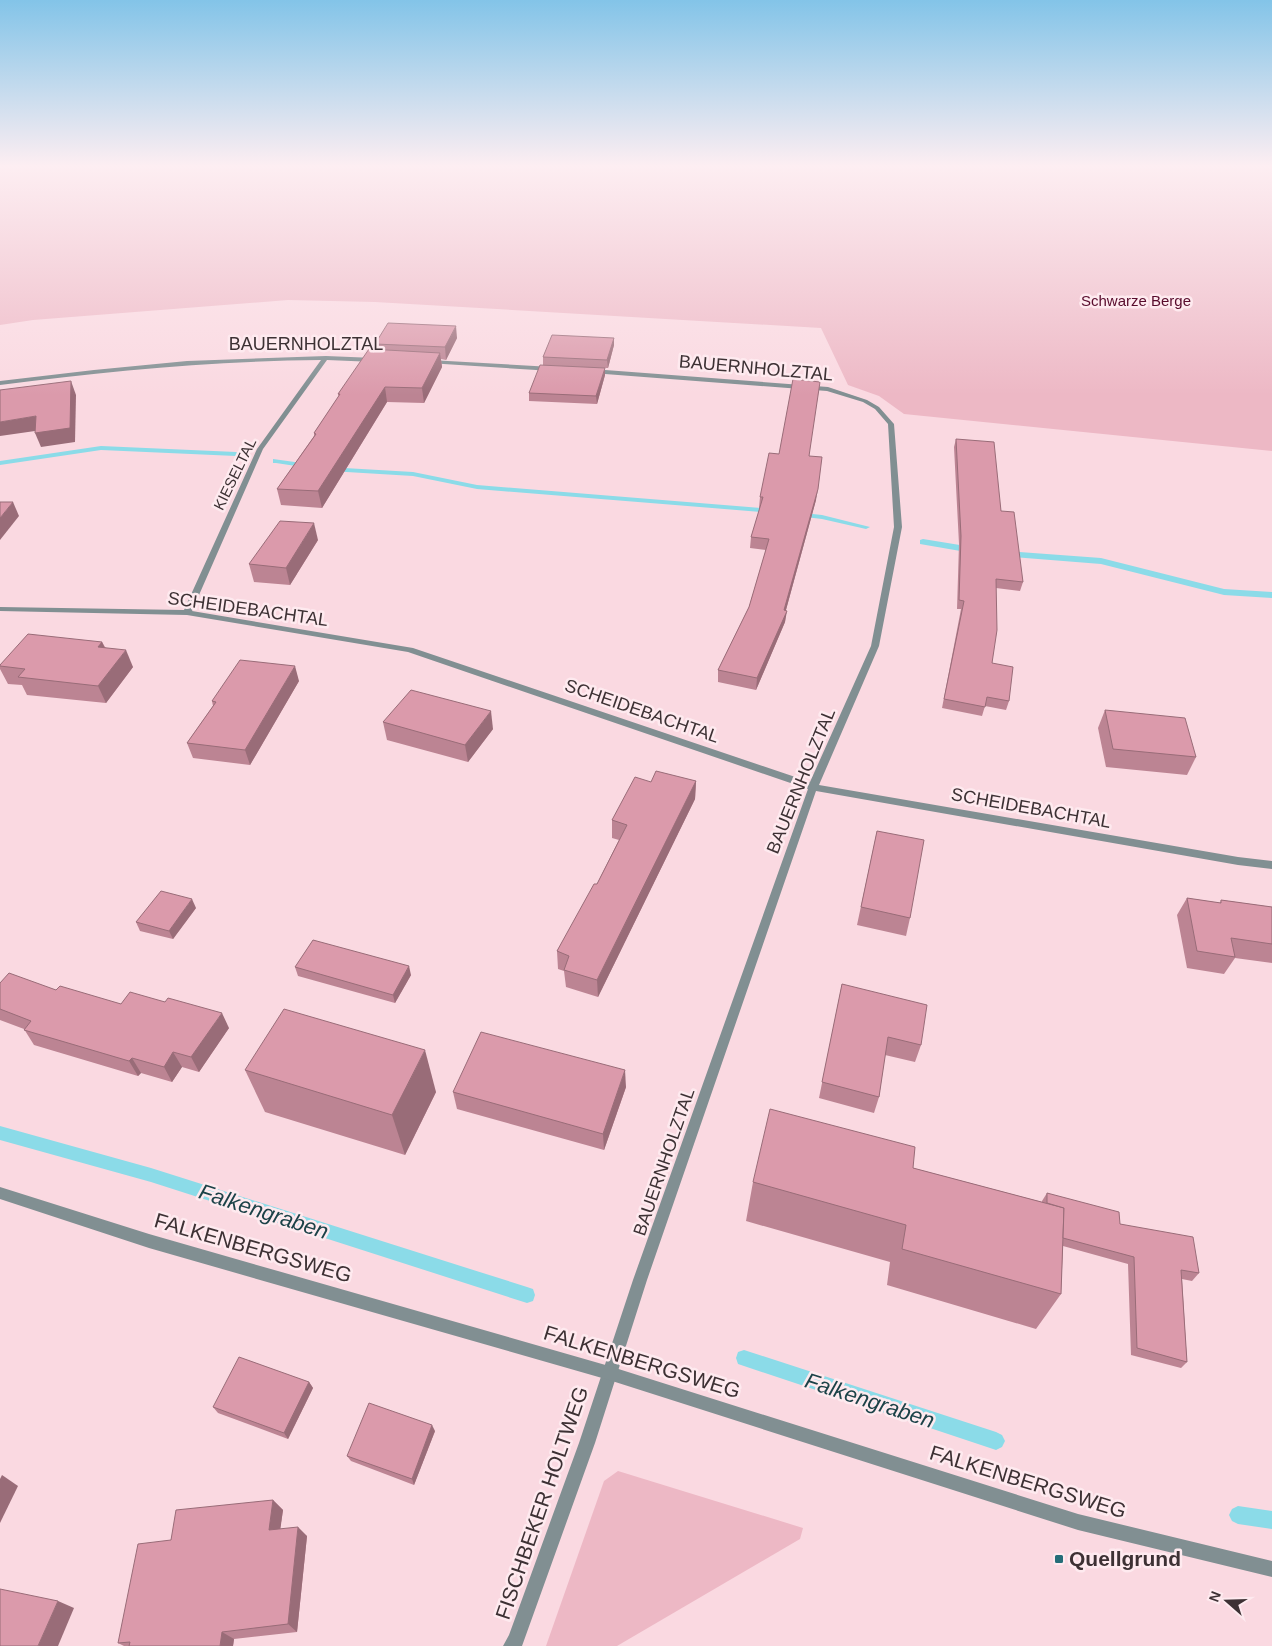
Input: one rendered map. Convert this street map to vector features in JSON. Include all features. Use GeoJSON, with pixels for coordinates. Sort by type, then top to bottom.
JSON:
{"type":"FeatureCollection","features":[{"type":"Feature","properties":{"kind":"street","name":"BAUERNHOLZTAL"},"geometry":{"type":"LineString","coordinates":[[0,383],[92,370],[208,361],[326,358],[386,360]]}},
{"type":"Feature","properties":{"kind":"street","name":"KIESELTAL"},"geometry":{"type":"LineString","coordinates":[[187,612],[260,449],[326,358]]}},
{"type":"Feature","properties":{"kind":"street"},"geometry":{"type":"LineString","coordinates":[[416,362],[563,369]]}},
{"type":"Feature","properties":{"kind":"street","name":"BAUERNHOLZTAL"},"geometry":{"type":"LineString","coordinates":[[583,370],[828,389],[865,401],[877,408],[891,424],[898,527],[875,646],[813,787],[609,1373]]}},
{"type":"Feature","properties":{"kind":"street","name":"SCHEIDEBACHTAL"},"geometry":{"type":"LineString","coordinates":[[0,608],[187,612],[410,650],[813,787],[1238,861],[1272,865]]}},
{"type":"Feature","properties":{"kind":"street","name":"FALKENBERGSWEG"},"geometry":{"type":"LineString","coordinates":[[0,1193],[149,1241],[609,1373],[1078,1522],[1272,1568]]}},
{"type":"Feature","properties":{"kind":"street","name":"FISCHBEKER HOLTWEG"},"geometry":{"type":"LineString","coordinates":[[512,1646],[516,1640],[587,1443],[609,1373]]}},
{"type":"Feature","properties":{"kind":"green space","name":"Schwarze Berge"},"geometry":{"type":"Polygon","coordinates":[[[0,242],[1272,242],[1272,451],[904,414],[879,396],[848,385],[821,328],[375,302],[288,300],[33,320],[0,325],[0,242]]]}},
{"type":"Feature","properties":{"kind":"green space"},"geometry":{"type":"Polygon","coordinates":[[[618,1471],[803,1528],[800,1539],[617,1646],[546,1646],[604,1481],[618,1471]]]}},
{"type":"Feature","properties":{"kind":"building"},"geometry":{"type":"Polygon","coordinates":[[[388,323],[456,326],[445,347],[375,344],[388,323]]]}},
{"type":"Feature","properties":{"kind":"building"},"geometry":{"type":"Polygon","coordinates":[[[552,335],[614,338],[607,360],[543,357],[552,335]]]}},
{"type":"Feature","properties":{"kind":"building"},"geometry":{"type":"Polygon","coordinates":[[[369,349],[440,353],[422,388],[385,387],[318,491],[277,489],[316,434],[314,433],[340,394],[338,394],[369,349]]]}},
{"type":"Feature","properties":{"kind":"building"},"geometry":{"type":"Polygon","coordinates":[[[540,365],[605,368],[596,396],[529,393],[540,365]]]}},
{"type":"Feature","properties":{"kind":"building"},"geometry":{"type":"Polygon","coordinates":[[[793,379],[820,382],[809,456],[822,457],[818,489],[784,610],[787,611],[757,678],[718,670],[749,607],[769,539],[751,537],[763,497],[760,497],[769,453],[779,454],[793,379]]]}},
{"type":"Feature","properties":{"kind":"building"},"geometry":{"type":"Polygon","coordinates":[[[71,381],[70,428],[35,433],[36,416],[0,422],[0,390],[71,381]]]}},
{"type":"Feature","properties":{"kind":"building"},"geometry":{"type":"Polygon","coordinates":[[[956,439],[994,442],[1001,511],[1014,512],[1023,582],[996,579],[997,630],[992,663],[1013,667],[1009,701],[987,697],[985,707],[944,699],[964,601],[959,600],[961,536],[956,439]]]}},
{"type":"Feature","properties":{"kind":"building"},"geometry":{"type":"Polygon","coordinates":[[[0,502],[13,502],[0,518],[0,502]]]}},
{"type":"Feature","properties":{"kind":"building"},"geometry":{"type":"Polygon","coordinates":[[[280,521],[314,523],[286,568],[249,564],[280,521]]]}},
{"type":"Feature","properties":{"kind":"building"},"geometry":{"type":"Polygon","coordinates":[[[28,634],[102,642],[98,647],[126,650],[98,686],[18,677],[25,669],[0,665],[28,634]]]}},
{"type":"Feature","properties":{"kind":"building"},"geometry":{"type":"Polygon","coordinates":[[[240,660],[295,666],[245,750],[187,743],[216,702],[212,701],[240,660]]]}},
{"type":"Feature","properties":{"kind":"building"},"geometry":{"type":"Polygon","coordinates":[[[411,690],[491,711],[465,745],[383,722],[411,690]]]}},
{"type":"Feature","properties":{"kind":"building"},"geometry":{"type":"Polygon","coordinates":[[[1105,710],[1185,718],[1196,757],[1113,749],[1105,710]]]}},
{"type":"Feature","properties":{"kind":"building"},"geometry":{"type":"Polygon","coordinates":[[[656,771],[696,781],[597,980],[564,970],[569,956],[557,951],[594,884],[597,884],[627,825],[612,820],[635,777],[651,782],[656,771]]]}},
{"type":"Feature","properties":{"kind":"building"},"geometry":{"type":"Polygon","coordinates":[[[877,831],[924,840],[910,918],[861,907],[877,831]]]}},
{"type":"Feature","properties":{"kind":"building"},"geometry":{"type":"Polygon","coordinates":[[[161,891],[192,899],[169,931],[136,922],[161,891]]]}},
{"type":"Feature","properties":{"kind":"building"},"geometry":{"type":"Polygon","coordinates":[[[1187,898],[1221,903],[1221,900],[1272,907],[1272,944],[1231,938],[1235,957],[1197,951],[1187,898]]]}},
{"type":"Feature","properties":{"kind":"building"},"geometry":{"type":"Polygon","coordinates":[[[313,940],[409,966],[393,995],[295,967],[313,940]]]}},
{"type":"Feature","properties":{"kind":"building"},"geometry":{"type":"Polygon","coordinates":[[[9,973],[56,990],[60,986],[121,1004],[130,992],[165,1002],[168,998],[222,1013],[191,1057],[173,1052],[164,1067],[132,1058],[129,1061],[24,1030],[31,1021],[0,1009],[0,983],[9,973]]]}},
{"type":"Feature","properties":{"kind":"building"},"geometry":{"type":"Polygon","coordinates":[[[842,984],[927,1005],[921,1045],[888,1037],[879,1097],[822,1082],[842,984]]]}},
{"type":"Feature","properties":{"kind":"building"},"geometry":{"type":"Polygon","coordinates":[[[284,1009],[425,1050],[392,1115],[245,1070],[284,1009]]]}},
{"type":"Feature","properties":{"kind":"building"},"geometry":{"type":"Polygon","coordinates":[[[481,1032],[625,1070],[603,1134],[453,1092],[481,1032]]]}},
{"type":"Feature","properties":{"kind":"building"},"geometry":{"type":"Polygon","coordinates":[[[770,1109],[915,1147],[913,1168],[1064,1208],[1061,1294],[902,1249],[906,1225],[753,1182],[770,1109]]]}},
{"type":"Feature","properties":{"kind":"building"},"geometry":{"type":"Polygon","coordinates":[[[1047,1193],[1119,1212],[1120,1224],[1193,1237],[1199,1273],[1181,1270],[1187,1362],[1137,1348],[1134,1257],[1063,1238],[1064,1208],[1047,1203],[1047,1193]]]}},
{"type":"Feature","properties":{"kind":"building"},"geometry":{"type":"Polygon","coordinates":[[[239,1357],[309,1382],[284,1433],[213,1407],[239,1357]]]}},
{"type":"Feature","properties":{"kind":"building"},"geometry":{"type":"Polygon","coordinates":[[[369,1403],[432,1425],[412,1479],[347,1456],[369,1403]]]}},
{"type":"Feature","properties":{"kind":"building"},"geometry":{"type":"Polygon","coordinates":[[[273,1500],[269,1530],[298,1527],[288,1624],[222,1632],[220,1646],[129,1646],[130,1642],[118,1643],[138,1544],[171,1540],[176,1510],[273,1500]]]}},
{"type":"Feature","properties":{"kind":"building"},"geometry":{"type":"Polygon","coordinates":[[[0,1589],[58,1601],[38,1646],[0,1646],[0,1589]]]}},
{"type":"Feature","properties":{"kind":"waterway"},"geometry":{"type":"LineString","coordinates":[[0,463],[101,448],[236,454]]}},
{"type":"Feature","properties":{"kind":"waterway"},"geometry":{"type":"LineString","coordinates":[[276,461],[309,466]]}},
{"type":"Feature","properties":{"kind":"waterway"},"geometry":{"type":"LineString","coordinates":[[330,469],[413,474],[477,487],[774,511]]}},
{"type":"Feature","properties":{"kind":"waterway"},"geometry":{"type":"LineString","coordinates":[[797,514],[822,517],[866,527]]}},
{"type":"Feature","properties":{"kind":"waterway"},"geometry":{"type":"LineString","coordinates":[[923,542],[972,550]]}},
{"type":"Feature","properties":{"kind":"waterway"},"geometry":{"type":"LineString","coordinates":[[1005,554],[1101,561],[1224,592],[1272,595]]}},
{"type":"Feature","properties":{"kind":"waterway","name":"Falkengraben"},"geometry":{"type":"LineString","coordinates":[[0,1133],[151,1175],[527,1295]]}},
{"type":"Feature","properties":{"kind":"waterway","name":"Falkengraben"},"geometry":{"type":"LineString","coordinates":[[744,1358],[996,1441]]}},
{"type":"Feature","properties":{"kind":"waterway","name":"Falkengraben"},"geometry":{"type":"LineString","coordinates":[[1238,1515],[1272,1520]]}},
{"type":"Feature","properties":{"kind":"place","name":"Quellgrund"},"geometry":{"type":"Point","coordinates":[1059,1559]}}]}
